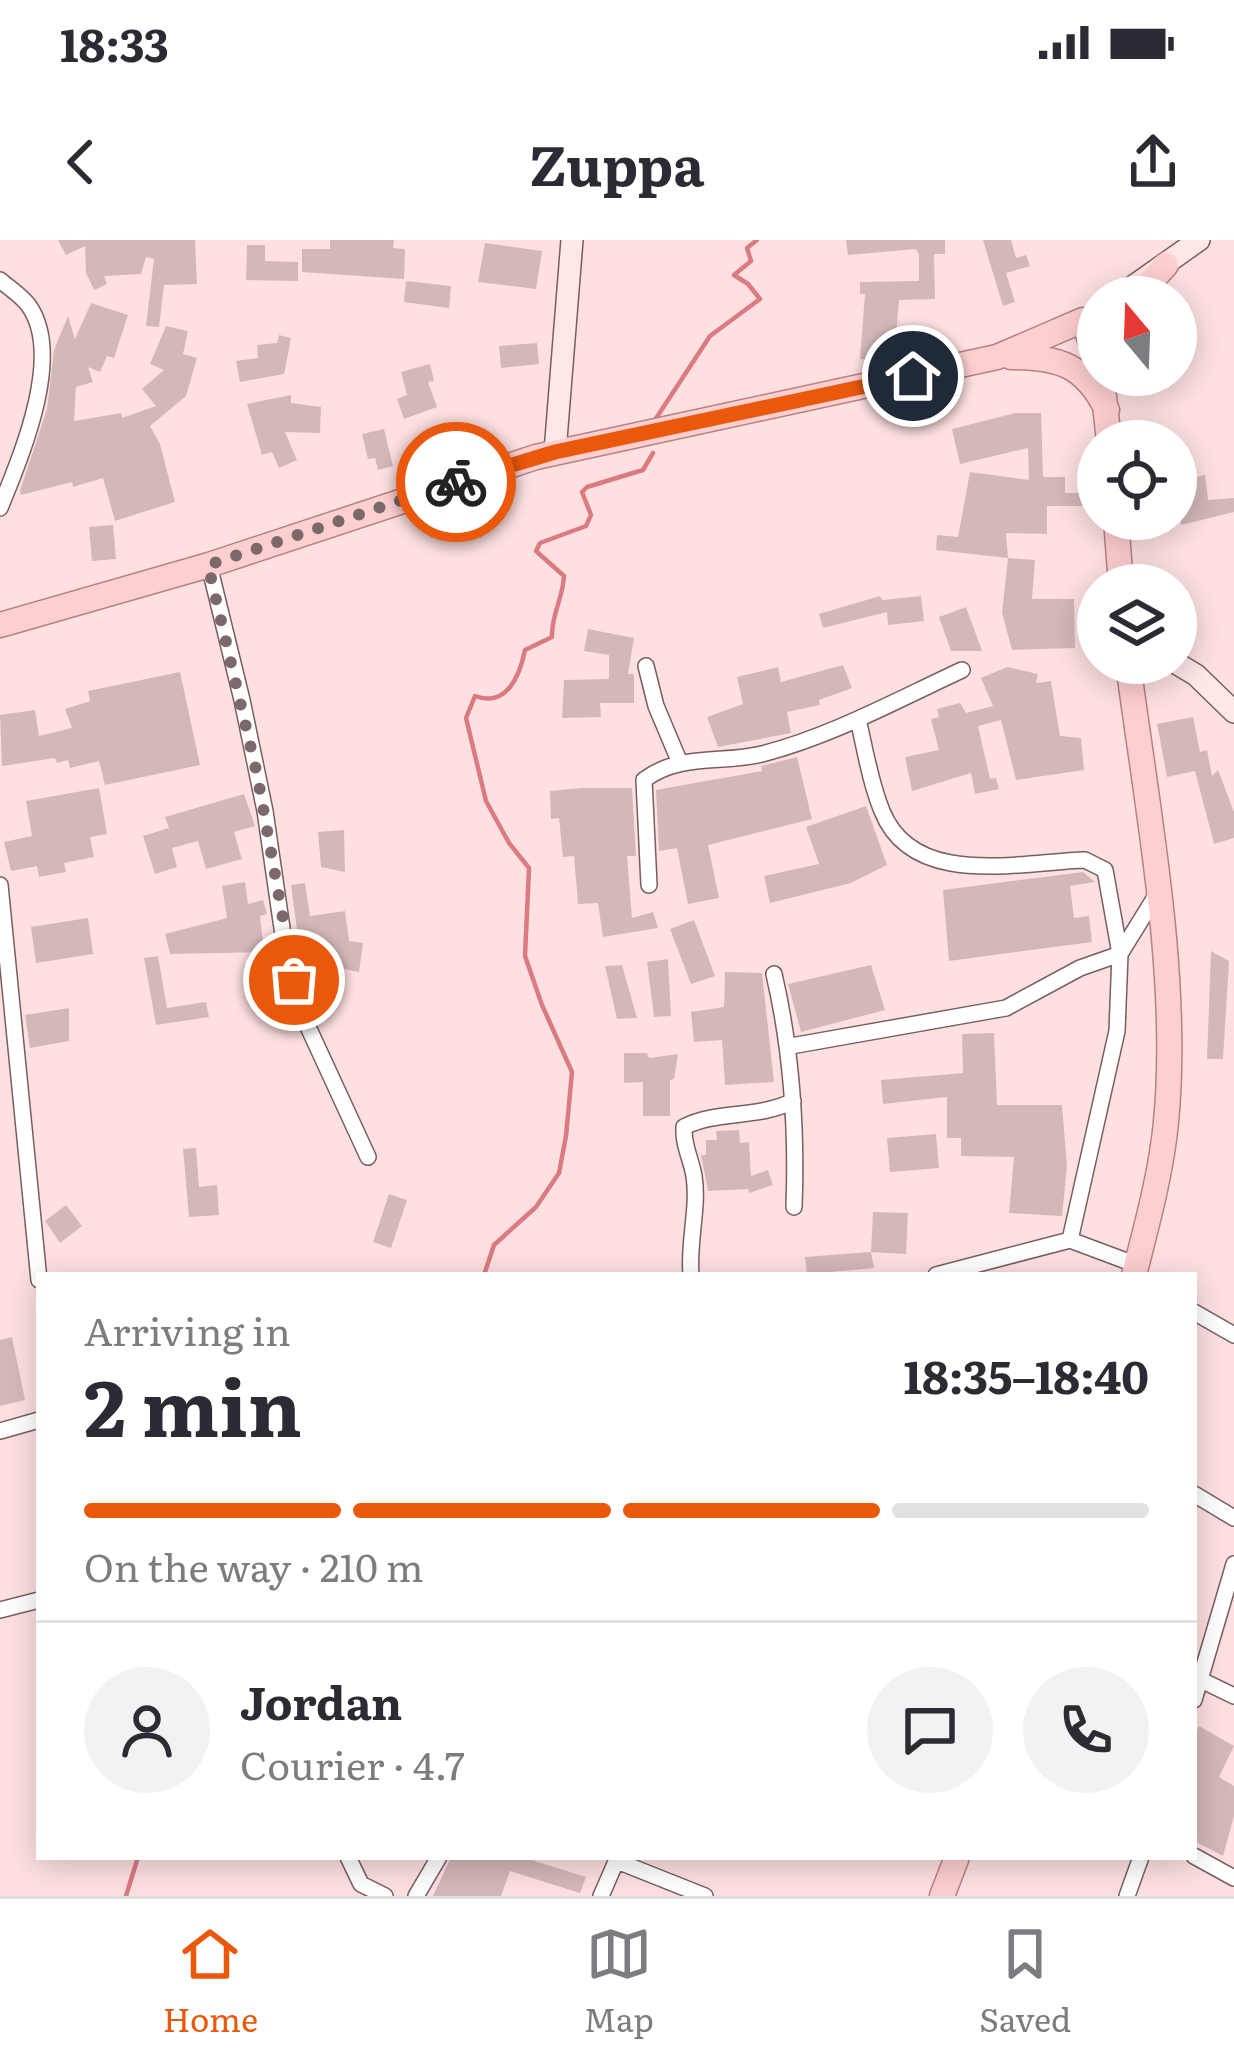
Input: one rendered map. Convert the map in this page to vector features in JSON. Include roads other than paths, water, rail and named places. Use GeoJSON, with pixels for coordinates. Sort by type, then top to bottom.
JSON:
{"type":"FeatureCollection","features":[{"type":"Feature","properties":{"kind":"main road"},"geometry":{"type":"LineString","coordinates":[[1156,276],[1166,265]]}},
{"type":"Feature","properties":{"kind":"main road"},"geometry":{"type":"LineString","coordinates":[[0,625],[208,565],[555,452],[997,357],[1077,321]]}},
{"type":"Feature","properties":{"kind":"main road"},"geometry":{"type":"LineString","coordinates":[[997,357],[1069,362],[1077,370]]}},
{"type":"Feature","properties":{"kind":"main road"},"geometry":{"type":"LineString","coordinates":[[1131,684],[1157,894],[1169,1050],[1159,1177],[1136,1270]]}},
{"type":"Feature","properties":{"kind":"main road"},"geometry":{"type":"LineString","coordinates":[[942,1896],[956,1860]]}},
{"type":"Feature","properties":{"kind":"street"},"geometry":{"type":"LineString","coordinates":[[555,452],[572,240]]}},
{"type":"Feature","properties":{"kind":"street"},"geometry":{"type":"LineString","coordinates":[[1150,276],[1199,240]]}},
{"type":"Feature","properties":{"kind":"street"},"geometry":{"type":"LineString","coordinates":[[0,280],[27,303],[40,328],[44,358],[25,439],[0,508]]}},
{"type":"Feature","properties":{"kind":"street"},"geometry":{"type":"LineString","coordinates":[[208,565],[265,811],[289,961],[304,1018],[368,1157]]}},
{"type":"Feature","properties":{"kind":"street"},"geometry":{"type":"LineString","coordinates":[[646,666],[656,706],[680,763]]}},
{"type":"Feature","properties":{"kind":"street"},"geometry":{"type":"LineString","coordinates":[[649,885],[644,780],[680,763],[759,755],[858,719],[962,670]]}},
{"type":"Feature","properties":{"kind":"street"},"geometry":{"type":"LineString","coordinates":[[1197,676],[1234,712]]}},
{"type":"Feature","properties":{"kind":"street"},"geometry":{"type":"LineString","coordinates":[[858,719],[883,813],[900,839],[922,858],[948,864],[1096,861],[1106,870],[1120,954],[1118,1031],[1070,1240]]}},
{"type":"Feature","properties":{"kind":"street"},"geometry":{"type":"LineString","coordinates":[[0,885],[8,1054],[38,1272]]}},
{"type":"Feature","properties":{"kind":"street"},"geometry":{"type":"LineString","coordinates":[[790,1046],[992,1012],[1080,968],[1120,954],[1157,894]]}},
{"type":"Feature","properties":{"kind":"street"},"geometry":{"type":"LineString","coordinates":[[774,974],[790,1046],[794,1207]]}},
{"type":"Feature","properties":{"kind":"street"},"geometry":{"type":"LineString","coordinates":[[691,1272],[688,1241],[694,1178],[683,1142],[684,1127],[697,1120],[772,1112],[794,1101]]}},
{"type":"Feature","properties":{"kind":"street"},"geometry":{"type":"LineString","coordinates":[[947,1272],[1070,1240],[1136,1270]]}},
{"type":"Feature","properties":{"kind":"street"},"geometry":{"type":"LineString","coordinates":[[1197,1314],[1234,1335]]}},
{"type":"Feature","properties":{"kind":"street"},"geometry":{"type":"LineString","coordinates":[[0,1431],[36,1421]]}},
{"type":"Feature","properties":{"kind":"street"},"geometry":{"type":"LineString","coordinates":[[1197,1496],[1234,1518]]}},
{"type":"Feature","properties":{"kind":"street"},"geometry":{"type":"LineString","coordinates":[[1234,1564],[1198,1679],[1234,1696]]}},
{"type":"Feature","properties":{"kind":"street"},"geometry":{"type":"LineString","coordinates":[[0,1610],[36,1601]]}},
{"type":"Feature","properties":{"kind":"street"},"geometry":{"type":"LineString","coordinates":[[1197,1858],[1234,1878]]}},
{"type":"Feature","properties":{"kind":"street"},"geometry":{"type":"LineString","coordinates":[[349,1860],[361,1884],[386,1896]]}},
{"type":"Feature","properties":{"kind":"street"},"geometry":{"type":"LineString","coordinates":[[416,1896],[437,1860]]}},
{"type":"Feature","properties":{"kind":"street"},"geometry":{"type":"LineString","coordinates":[[601,1896],[618,1860]]}},
{"type":"Feature","properties":{"kind":"street"},"geometry":{"type":"LineString","coordinates":[[620,1860],[706,1896]]}},
{"type":"Feature","properties":{"kind":"street"},"geometry":{"type":"LineString","coordinates":[[1126,1896],[1140,1860]]}},
{"type":"Feature","properties":{"kind":"waterway"},"geometry":{"type":"LineString","coordinates":[[653,423],[710,336],[760,299],[734,275],[751,261],[747,248],[757,240]]}},
{"type":"Feature","properties":{"kind":"waterway"},"geometry":{"type":"LineString","coordinates":[[485,1272],[494,1245],[536,1207],[559,1173],[572,1072],[525,956],[529,868],[486,801],[466,718],[475,696],[504,693],[520,669],[525,650],[552,637],[564,576],[536,551],[540,543],[586,526],[591,515],[582,492],[643,470],[653,453]]}},
{"type":"Feature","properties":{"kind":"waterway"},"geometry":{"type":"LineString","coordinates":[[126,1896],[137,1860]]}}]}
